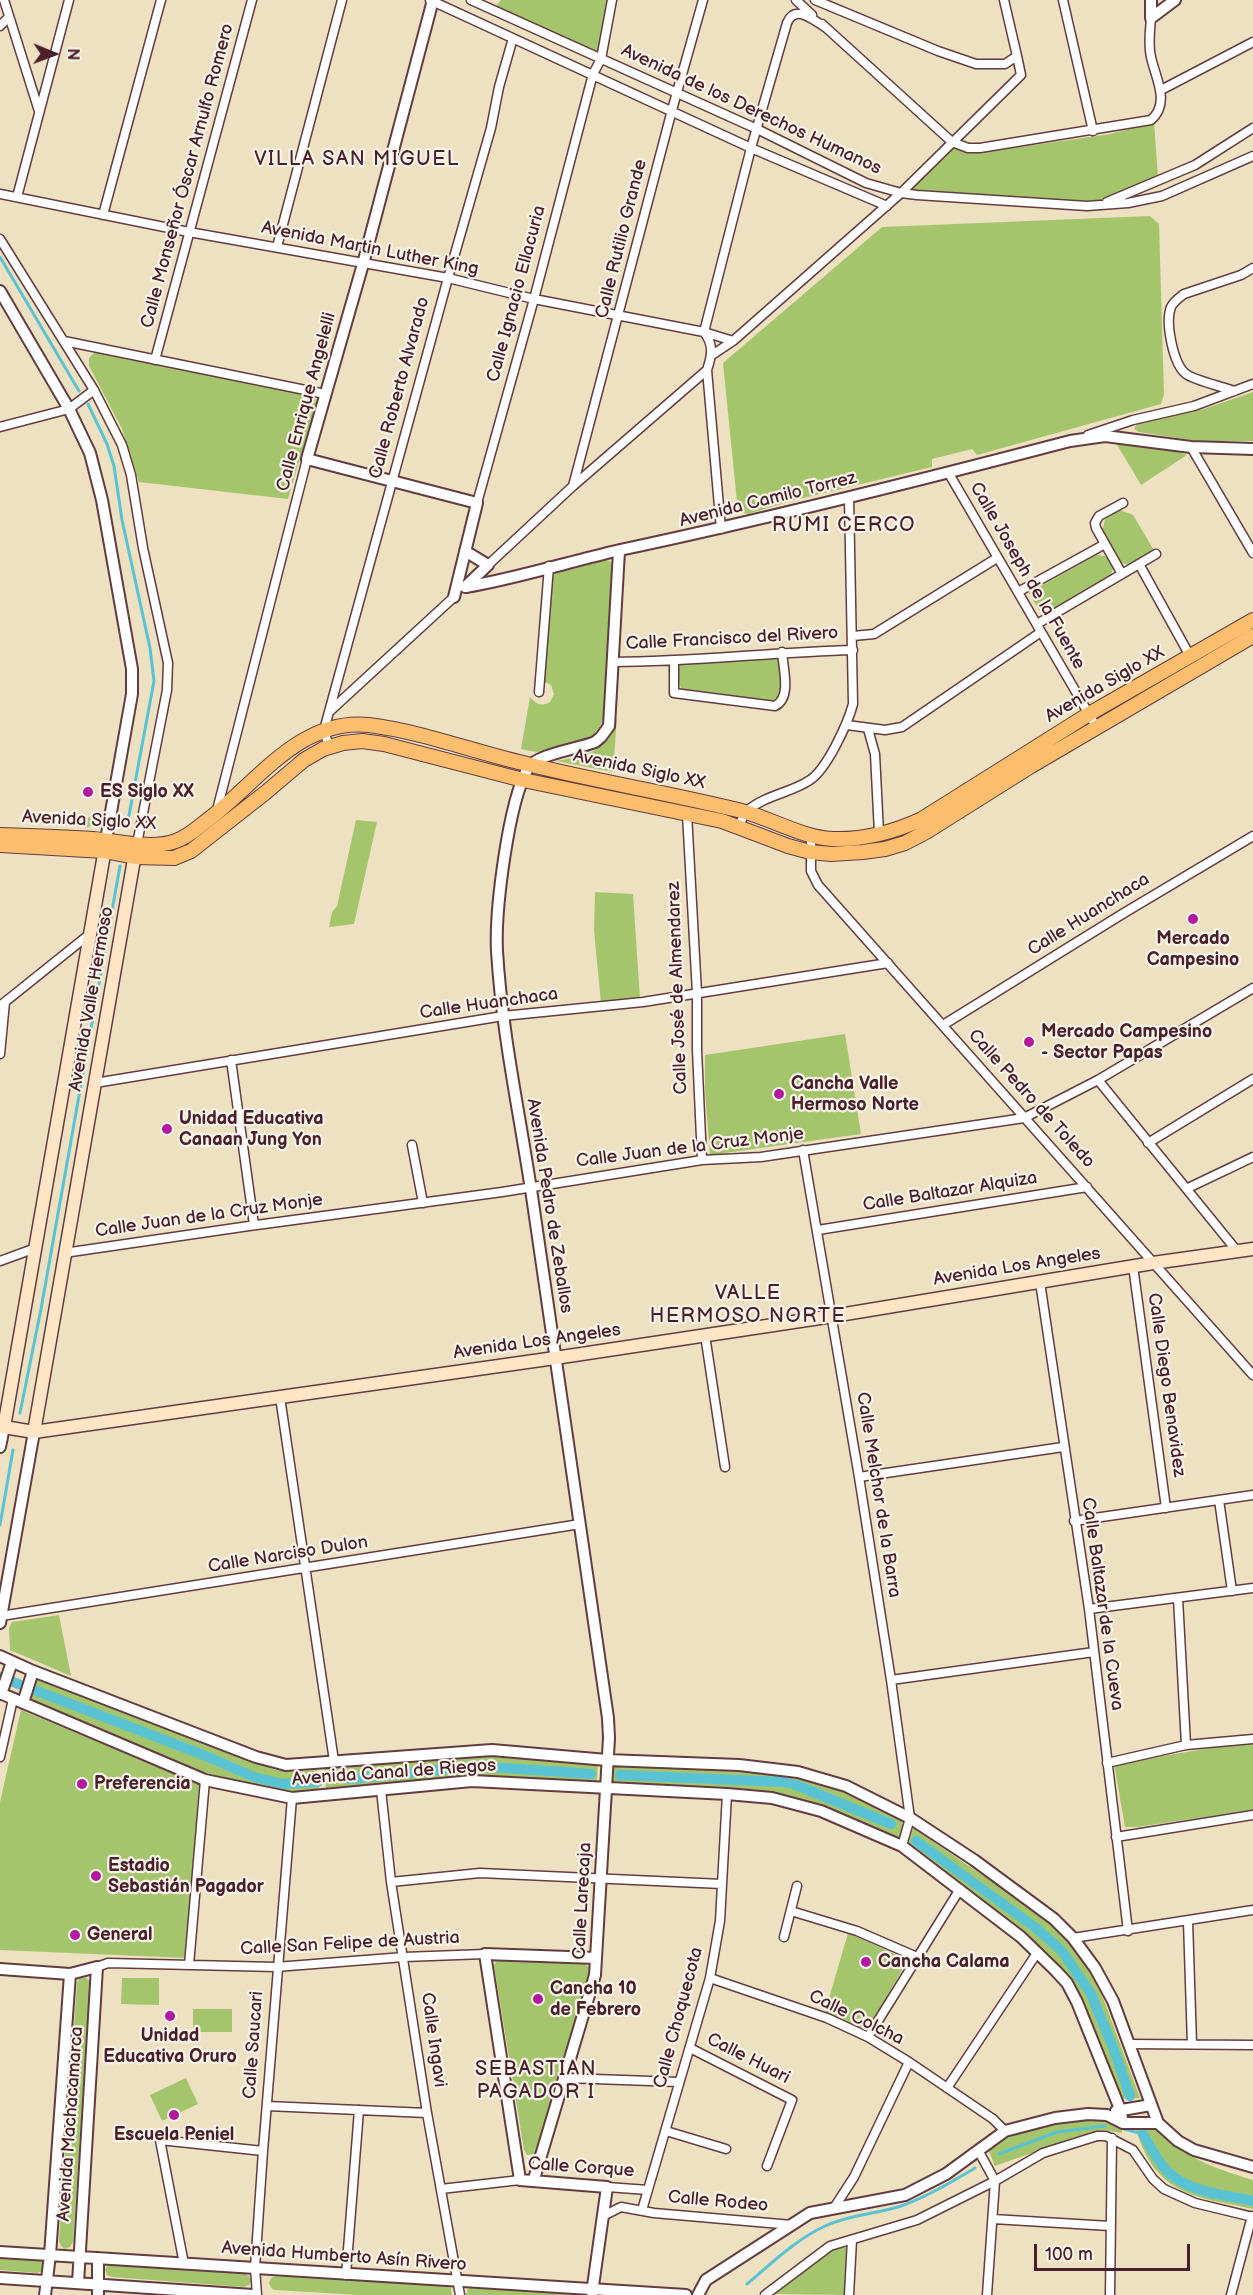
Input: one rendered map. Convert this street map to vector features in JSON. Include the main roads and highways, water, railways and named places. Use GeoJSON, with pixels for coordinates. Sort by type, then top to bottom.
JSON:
{"type":"FeatureCollection","features":[{"type":"Feature","properties":{"kind":"highway","name":"Avenida Siglo XX"},"geometry":{"type":"LineString","coordinates":[[136,850],[185,837],[217,814],[305,738],[324,730],[365,725],[530,765],[746,812],[811,835],[851,839],[899,830],[922,819],[1089,714],[1253,620]]}},
{"type":"Feature","properties":{"kind":"highway","name":"Avenida Siglo XX"},"geometry":{"type":"LineString","coordinates":[[0,835],[105,845],[174,858],[191,852],[304,760],[343,742],[362,741],[384,744],[523,780],[722,821],[810,852],[831,854],[885,849],[906,843],[926,832],[1031,766],[1253,636]]}},
{"type":"Feature","properties":{"kind":"highway","name":"Avenida Siglo XX"},"geometry":{"type":"LineString","coordinates":[[0,845],[105,845]]}},
{"type":"Feature","properties":{"kind":"main road","name":"Avenida Valle Hermoso"},"geometry":{"type":"LineString","coordinates":[[4,1426],[105,845]]}},
{"type":"Feature","properties":{"kind":"main road","name":"Avenida Valle Hermoso"},"geometry":{"type":"LineString","coordinates":[[34,1432],[136,850]]}},
{"type":"Feature","properties":{"kind":"main road","name":"Avenida Los Angeles"},"geometry":{"type":"LineString","coordinates":[[4,1426],[34,1432],[555,1358],[1253,1249]]}},
{"type":"Feature","properties":{"kind":"waterway"},"geometry":{"type":"LineString","coordinates":[[0,257],[79,391]]}},
{"type":"Feature","properties":{"kind":"waterway"},"geometry":{"type":"LineString","coordinates":[[88,404],[107,444],[114,466],[122,520],[150,648],[154,681],[127,826]]}},
{"type":"Feature","properties":{"kind":"waterway"},"geometry":{"type":"LineString","coordinates":[[20,1413],[41,1309],[120,866]]}},
{"type":"Feature","properties":{"kind":"waterway"},"geometry":{"type":"LineString","coordinates":[[0,1525],[13,1450]]}},
{"type":"Feature","properties":{"kind":"waterway"},"geometry":{"type":"LineString","coordinates":[[0,1677],[206,1756],[254,1777],[283,1784],[318,1782]]}},
{"type":"Feature","properties":{"kind":"waterway"},"geometry":{"type":"LineString","coordinates":[[349,1779],[478,1766],[591,1774]]}},
{"type":"Feature","properties":{"kind":"waterway"},"geometry":{"type":"LineString","coordinates":[[620,1775],[783,1782],[796,1785],[891,1824]]}},
{"type":"Feature","properties":{"kind":"waterway"},"geometry":{"type":"LineString","coordinates":[[916,1841],[1036,1928],[1062,1951],[1091,1994],[1130,2096]]}},
{"type":"Feature","properties":{"kind":"waterway"},"geometry":{"type":"LineString","coordinates":[[999,2154],[1057,2132],[1105,2126]]}},
{"type":"Feature","properties":{"kind":"waterway"},"geometry":{"type":"LineString","coordinates":[[1124,2129],[1143,2134]]}},
{"type":"Feature","properties":{"kind":"waterway"},"geometry":{"type":"LineString","coordinates":[[1143,2134],[1161,2164],[1178,2180],[1198,2189],[1253,2201]]}},
{"type":"Feature","properties":{"kind":"waterway"},"geometry":{"type":"LineString","coordinates":[[747,2284],[794,2245],[825,2226],[843,2219],[891,2209],[911,2202],[975,2168]]}},
{"type":"Feature","properties":{"kind":"place","name":"ES Siglo XX"},"geometry":{"type":"Point","coordinates":[88,792]}},
{"type":"Feature","properties":{"kind":"place","name":"Mercado Campesino"},"geometry":{"type":"Point","coordinates":[1193,919]}},
{"type":"Feature","properties":{"kind":"place","name":"Mercado Campesino - Sector Papas"},"geometry":{"type":"Point","coordinates":[1029,1042]}},
{"type":"Feature","properties":{"kind":"place","name":"Cancha Valle Hermoso Norte"},"geometry":{"type":"Point","coordinates":[779,1094]}},
{"type":"Feature","properties":{"kind":"place","name":"Unidad Educativa Canaan Jung Yon"},"geometry":{"type":"Point","coordinates":[167,1129]}},
{"type":"Feature","properties":{"kind":"place","name":"Preferencia"},"geometry":{"type":"Point","coordinates":[82,1784]}},
{"type":"Feature","properties":{"kind":"place","name":"Estadio Sebastián Pagador"},"geometry":{"type":"Point","coordinates":[96,1876]}},
{"type":"Feature","properties":{"kind":"place","name":"General"},"geometry":{"type":"Point","coordinates":[75,1935]}},
{"type":"Feature","properties":{"kind":"place","name":"Cancha Calama"},"geometry":{"type":"Point","coordinates":[866,1962]}},
{"type":"Feature","properties":{"kind":"place","name":"Cancha 10 de Febrero"},"geometry":{"type":"Point","coordinates":[538,1999]}},
{"type":"Feature","properties":{"kind":"place","name":"Unidad Educativa Oruro"},"geometry":{"type":"Point","coordinates":[170,2016]}},
{"type":"Feature","properties":{"kind":"place","name":"Escuela Peniel"},"geometry":{"type":"Point","coordinates":[174,2115]}},
{"type":"Feature","properties":{"kind":"district","name":"VILLA SAN MIGUEL"},"geometry":{"type":"Point","coordinates":[357,160]}},
{"type":"Feature","properties":{"kind":"district","name":"RUMI CERCO"},"geometry":{"type":"Point","coordinates":[844,526]}},
{"type":"Feature","properties":{"kind":"district","name":"VALLE HERMOSO NORTE"},"geometry":{"type":"Point","coordinates":[748,1306]}},
{"type":"Feature","properties":{"kind":"district","name":"SEBASTIAN PAGADOR I"},"geometry":{"type":"Point","coordinates":[536,2082]}}]}
